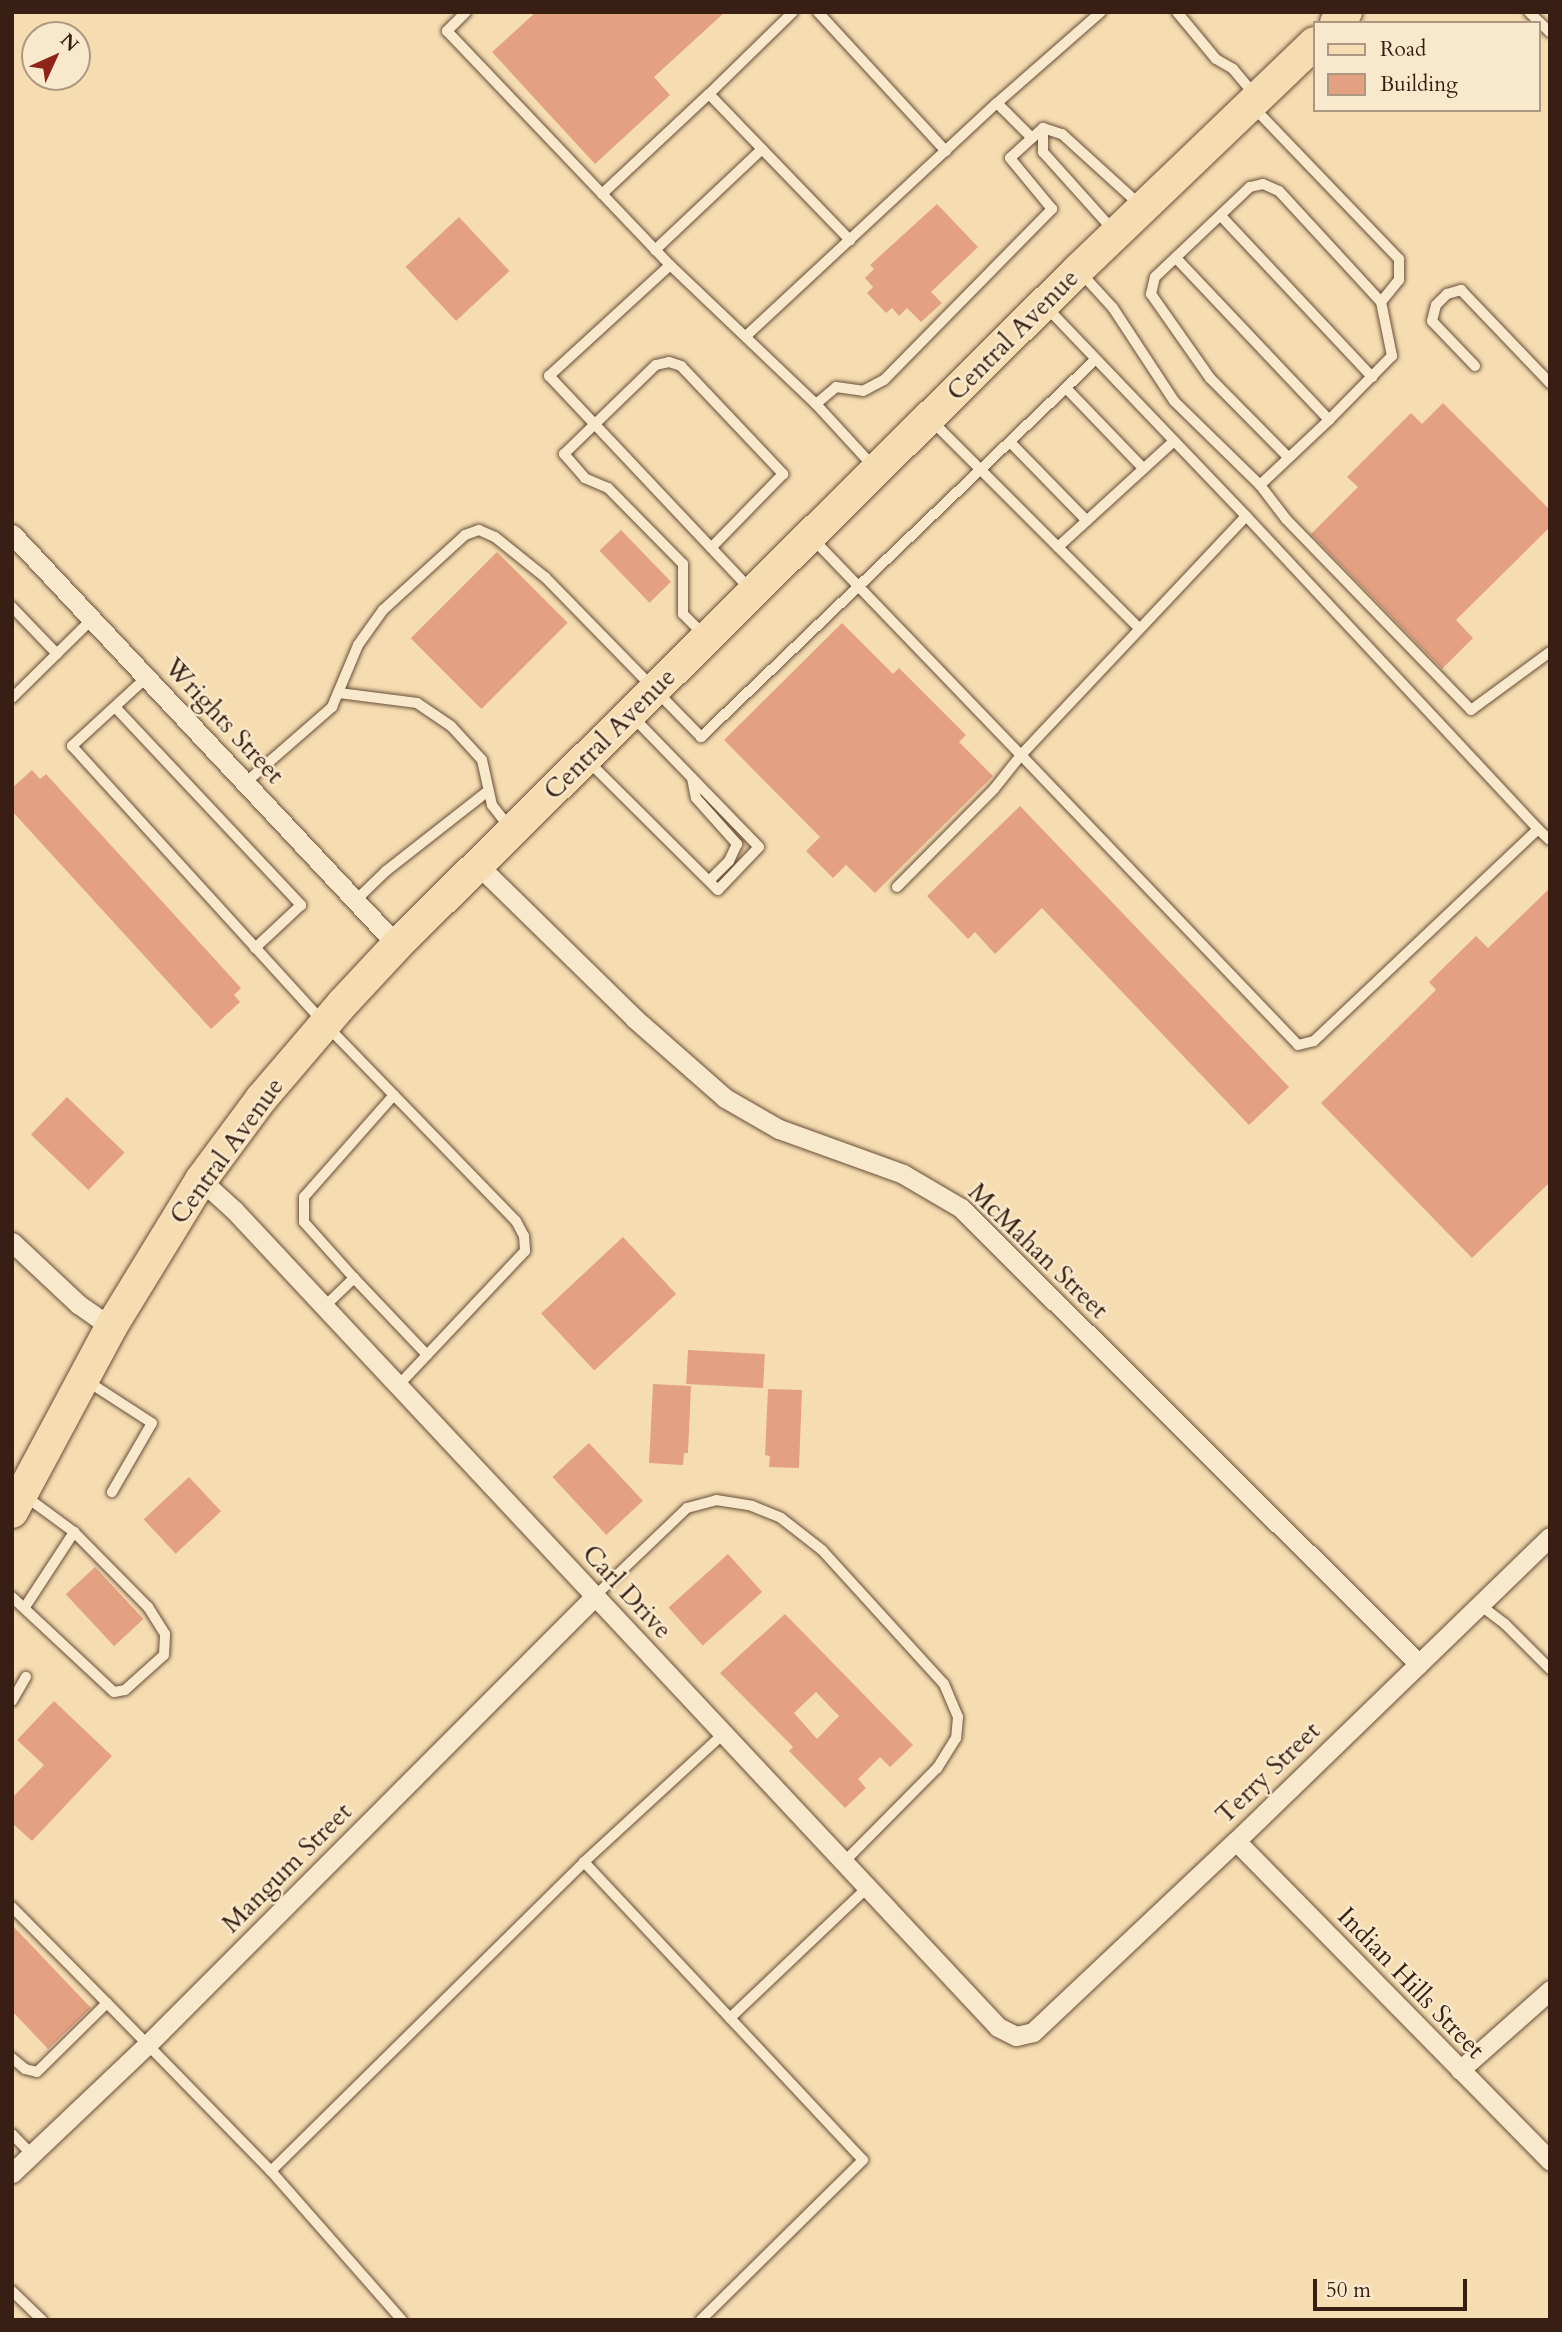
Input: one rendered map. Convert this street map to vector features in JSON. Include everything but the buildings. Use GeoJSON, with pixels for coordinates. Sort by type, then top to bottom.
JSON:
{"type":"FeatureCollection","features":[{"type":"Feature","properties":{"kind":"main road","name":"Central Avenue"},"geometry":{"type":"LineString","coordinates":[[17,1503],[111,1327],[201,1180],[261,1099],[325,1024],[397,945],[477,864],[1078,270],[1314,44]]}},
{"type":"Feature","properties":{"kind":"street","name":"Wrights Street"},"geometry":{"type":"LineString","coordinates":[[12,534],[397,945]]}},
{"type":"Feature","properties":{"kind":"street","name":"McMahan Street"},"geometry":{"type":"LineString","coordinates":[[477,864],[634,1018],[725,1098],[779,1129],[903,1174],[961,1208],[1419,1664]]}},
{"type":"Feature","properties":{"kind":"street","name":"Carl Drive"},"geometry":{"type":"LineString","coordinates":[[201,1180],[234,1210],[998,2027],[1016,2036]]}},
{"type":"Feature","properties":{"kind":"street"},"geometry":{"type":"LineString","coordinates":[[12,1241],[78,1304],[111,1327]]}},
{"type":"Feature","properties":{"kind":"street","name":"Terry Street"},"geometry":{"type":"LineString","coordinates":[[1016,2036],[1033,2032],[1236,1841],[1550,1538]]}},
{"type":"Feature","properties":{"kind":"street","name":"Mangum Street"},"geometry":{"type":"LineString","coordinates":[[12,2173],[147,2045],[595,1596]]}},
{"type":"Feature","properties":{"kind":"street","name":"Indian Hills Street"},"geometry":{"type":"LineString","coordinates":[[1236,1841],[1550,2161]]}},
{"type":"Feature","properties":{"kind":"street"},"geometry":{"type":"LineString","coordinates":[[1460,2070],[1550,1990]]}},
{"type":"Feature","properties":{"kind":"lane"},"geometry":{"type":"LineString","coordinates":[[466,12],[447,31],[655,250],[816,404],[877,470]]}},
{"type":"Feature","properties":{"kind":"lane"},"geometry":{"type":"LineString","coordinates":[[602,194],[793,12]]}},
{"type":"Feature","properties":{"kind":"lane"},"geometry":{"type":"LineString","coordinates":[[818,12],[946,150]]}},
{"type":"Feature","properties":{"kind":"lane"},"geometry":{"type":"LineString","coordinates":[[746,336],[997,103],[1101,12]]}},
{"type":"Feature","properties":{"kind":"lane"},"geometry":{"type":"LineString","coordinates":[[1177,12],[1216,59],[1233,69],[1255,102],[1399,259],[1399,280],[1381,302]]}},
{"type":"Feature","properties":{"kind":"lane"},"geometry":{"type":"LineString","coordinates":[[709,94],[850,240]]}},
{"type":"Feature","properties":{"kind":"lane"},"geometry":{"type":"LineString","coordinates":[[997,103],[1032,138]]}},
{"type":"Feature","properties":{"kind":"lane"},"geometry":{"type":"LineString","coordinates":[[1043,128],[1062,134],[1144,208]]}},
{"type":"Feature","properties":{"kind":"lane"},"geometry":{"type":"LineString","coordinates":[[816,404],[836,387],[863,391],[884,380],[1052,209],[1010,158],[1043,128]]}},
{"type":"Feature","properties":{"kind":"lane"},"geometry":{"type":"LineString","coordinates":[[1043,128],[1044,152],[1117,234]]}},
{"type":"Feature","properties":{"kind":"lane"},"geometry":{"type":"LineString","coordinates":[[655,250],[762,149]]}},
{"type":"Feature","properties":{"kind":"lane"},"geometry":{"type":"LineString","coordinates":[[1259,485],[1329,420],[1392,356],[1381,302],[1279,191],[1263,184],[1251,187],[1155,277],[1151,294],[1210,378],[1288,457]]}},
{"type":"Feature","properties":{"kind":"lane"},"geometry":{"type":"LineString","coordinates":[[1221,216],[1372,377]]}},
{"type":"Feature","properties":{"kind":"lane"},"geometry":{"type":"LineString","coordinates":[[1175,258],[1329,420]]}},
{"type":"Feature","properties":{"kind":"lane"},"geometry":{"type":"LineString","coordinates":[[670,265],[549,376],[753,592]]}},
{"type":"Feature","properties":{"kind":"lane"},"geometry":{"type":"LineString","coordinates":[[1078,270],[1113,308],[1174,401],[1259,485],[1286,519],[1471,710],[1550,652]]}},
{"type":"Feature","properties":{"kind":"lane"},"geometry":{"type":"LineString","coordinates":[[1475,366],[1432,321],[1436,305],[1447,294],[1461,290],[1550,383]]}},
{"type":"Feature","properties":{"kind":"lane"},"geometry":{"type":"LineString","coordinates":[[1044,305],[1550,840]]}},
{"type":"Feature","properties":{"kind":"lane"},"geometry":{"type":"LineString","coordinates":[[245,783],[332,707],[368,628],[465,535],[479,530],[495,537],[545,578],[701,737],[1096,360]]}},
{"type":"Feature","properties":{"kind":"lane"},"geometry":{"type":"LineString","coordinates":[[706,638],[683,614],[683,565],[608,488],[585,478],[564,454],[656,365],[668,362],[681,366],[783,474],[711,548]]}},
{"type":"Feature","properties":{"kind":"lane"},"geometry":{"type":"LineString","coordinates":[[1066,388],[1144,469]]}},
{"type":"Feature","properties":{"kind":"lane"},"geometry":{"type":"LineString","coordinates":[[929,419],[1139,628]]}},
{"type":"Feature","properties":{"kind":"lane"},"geometry":{"type":"LineString","coordinates":[[1010,442],[1087,521]]}},
{"type":"Feature","properties":{"kind":"lane"},"geometry":{"type":"LineString","coordinates":[[1058,547],[1173,442]]}},
{"type":"Feature","properties":{"kind":"lane"},"geometry":{"type":"LineString","coordinates":[[897,887],[994,789],[1021,755],[1246,516]]}},
{"type":"Feature","properties":{"kind":"lane"},"geometry":{"type":"LineString","coordinates":[[810,536],[1298,1045],[1314,1041],[1538,829]]}},
{"type":"Feature","properties":{"kind":"lane"},"geometry":{"type":"LineString","coordinates":[[12,607],[57,654]]}},
{"type":"Feature","properties":{"kind":"lane"},"geometry":{"type":"LineString","coordinates":[[12,698],[92,619]]}},
{"type":"Feature","properties":{"kind":"lane"},"geometry":{"type":"LineString","coordinates":[[146,677],[72,746],[325,1024],[516,1221],[524,1236],[525,1251],[398,1386]]}},
{"type":"Feature","properties":{"kind":"lane"},"geometry":{"type":"LineString","coordinates":[[339,693],[417,703],[451,726],[482,760],[492,805],[512,831]]}},
{"type":"Feature","properties":{"kind":"lane"},"geometry":{"type":"LineString","coordinates":[[115,707],[301,905],[256,948]]}},
{"type":"Feature","properties":{"kind":"lane"},"geometry":{"type":"LineString","coordinates":[[585,758],[718,890],[760,847],[630,714]]}},
{"type":"Feature","properties":{"kind":"lane"},"geometry":{"type":"LineString","coordinates":[[692,778],[696,798],[737,844],[729,862],[709,881]]}},
{"type":"Feature","properties":{"kind":"lane"},"geometry":{"type":"LineString","coordinates":[[355,901],[386,872],[488,791]]}},
{"type":"Feature","properties":{"kind":"lane"},"geometry":{"type":"LineString","coordinates":[[394,1095],[304,1197],[304,1222],[427,1355]]}},
{"type":"Feature","properties":{"kind":"lane"},"geometry":{"type":"LineString","coordinates":[[324,1307],[354,1278]]}},
{"type":"Feature","properties":{"kind":"lane"},"geometry":{"type":"LineString","coordinates":[[83,1378],[152,1423],[112,1492]]}},
{"type":"Feature","properties":{"kind":"lane"},"geometry":{"type":"LineString","coordinates":[[595,1596],[687,1508],[716,1500],[752,1506],[781,1518],[822,1550],[944,1684],[958,1717],[956,1738],[937,1768],[844,1863]]}},
{"type":"Feature","properties":{"kind":"lane"},"geometry":{"type":"LineString","coordinates":[[12,1597],[114,1692],[125,1690],[164,1655],[165,1634],[148,1607],[75,1532],[17,1503]]}},
{"type":"Feature","properties":{"kind":"lane"},"geometry":{"type":"LineString","coordinates":[[25,1607],[75,1532]]}},
{"type":"Feature","properties":{"kind":"lane"},"geometry":{"type":"LineString","coordinates":[[1480,1605],[1505,1624],[1550,1669]]}},
{"type":"Feature","properties":{"kind":"lane"},"geometry":{"type":"LineString","coordinates":[[12,1701],[26,1677]]}},
{"type":"Feature","properties":{"kind":"lane"},"geometry":{"type":"LineString","coordinates":[[271,2171],[584,1862],[723,1734]]}},
{"type":"Feature","properties":{"kind":"lane"},"geometry":{"type":"LineString","coordinates":[[584,1862],[863,2160],[701,2320]]}},
{"type":"Feature","properties":{"kind":"lane"},"geometry":{"type":"LineString","coordinates":[[730,2018],[867,1888]]}},
{"type":"Feature","properties":{"kind":"lane"},"geometry":{"type":"LineString","coordinates":[[12,1907],[271,2171],[402,2320]]}},
{"type":"Feature","properties":{"kind":"lane"},"geometry":{"type":"LineString","coordinates":[[12,2057],[25,2069],[37,2072],[107,2003]]}},
{"type":"Feature","properties":{"kind":"lane"},"geometry":{"type":"LineString","coordinates":[[12,2134],[32,2155]]}},
{"type":"Feature","properties":{"kind":"lane"},"geometry":{"type":"LineString","coordinates":[[12,2291],[42,2320]]}}]}
